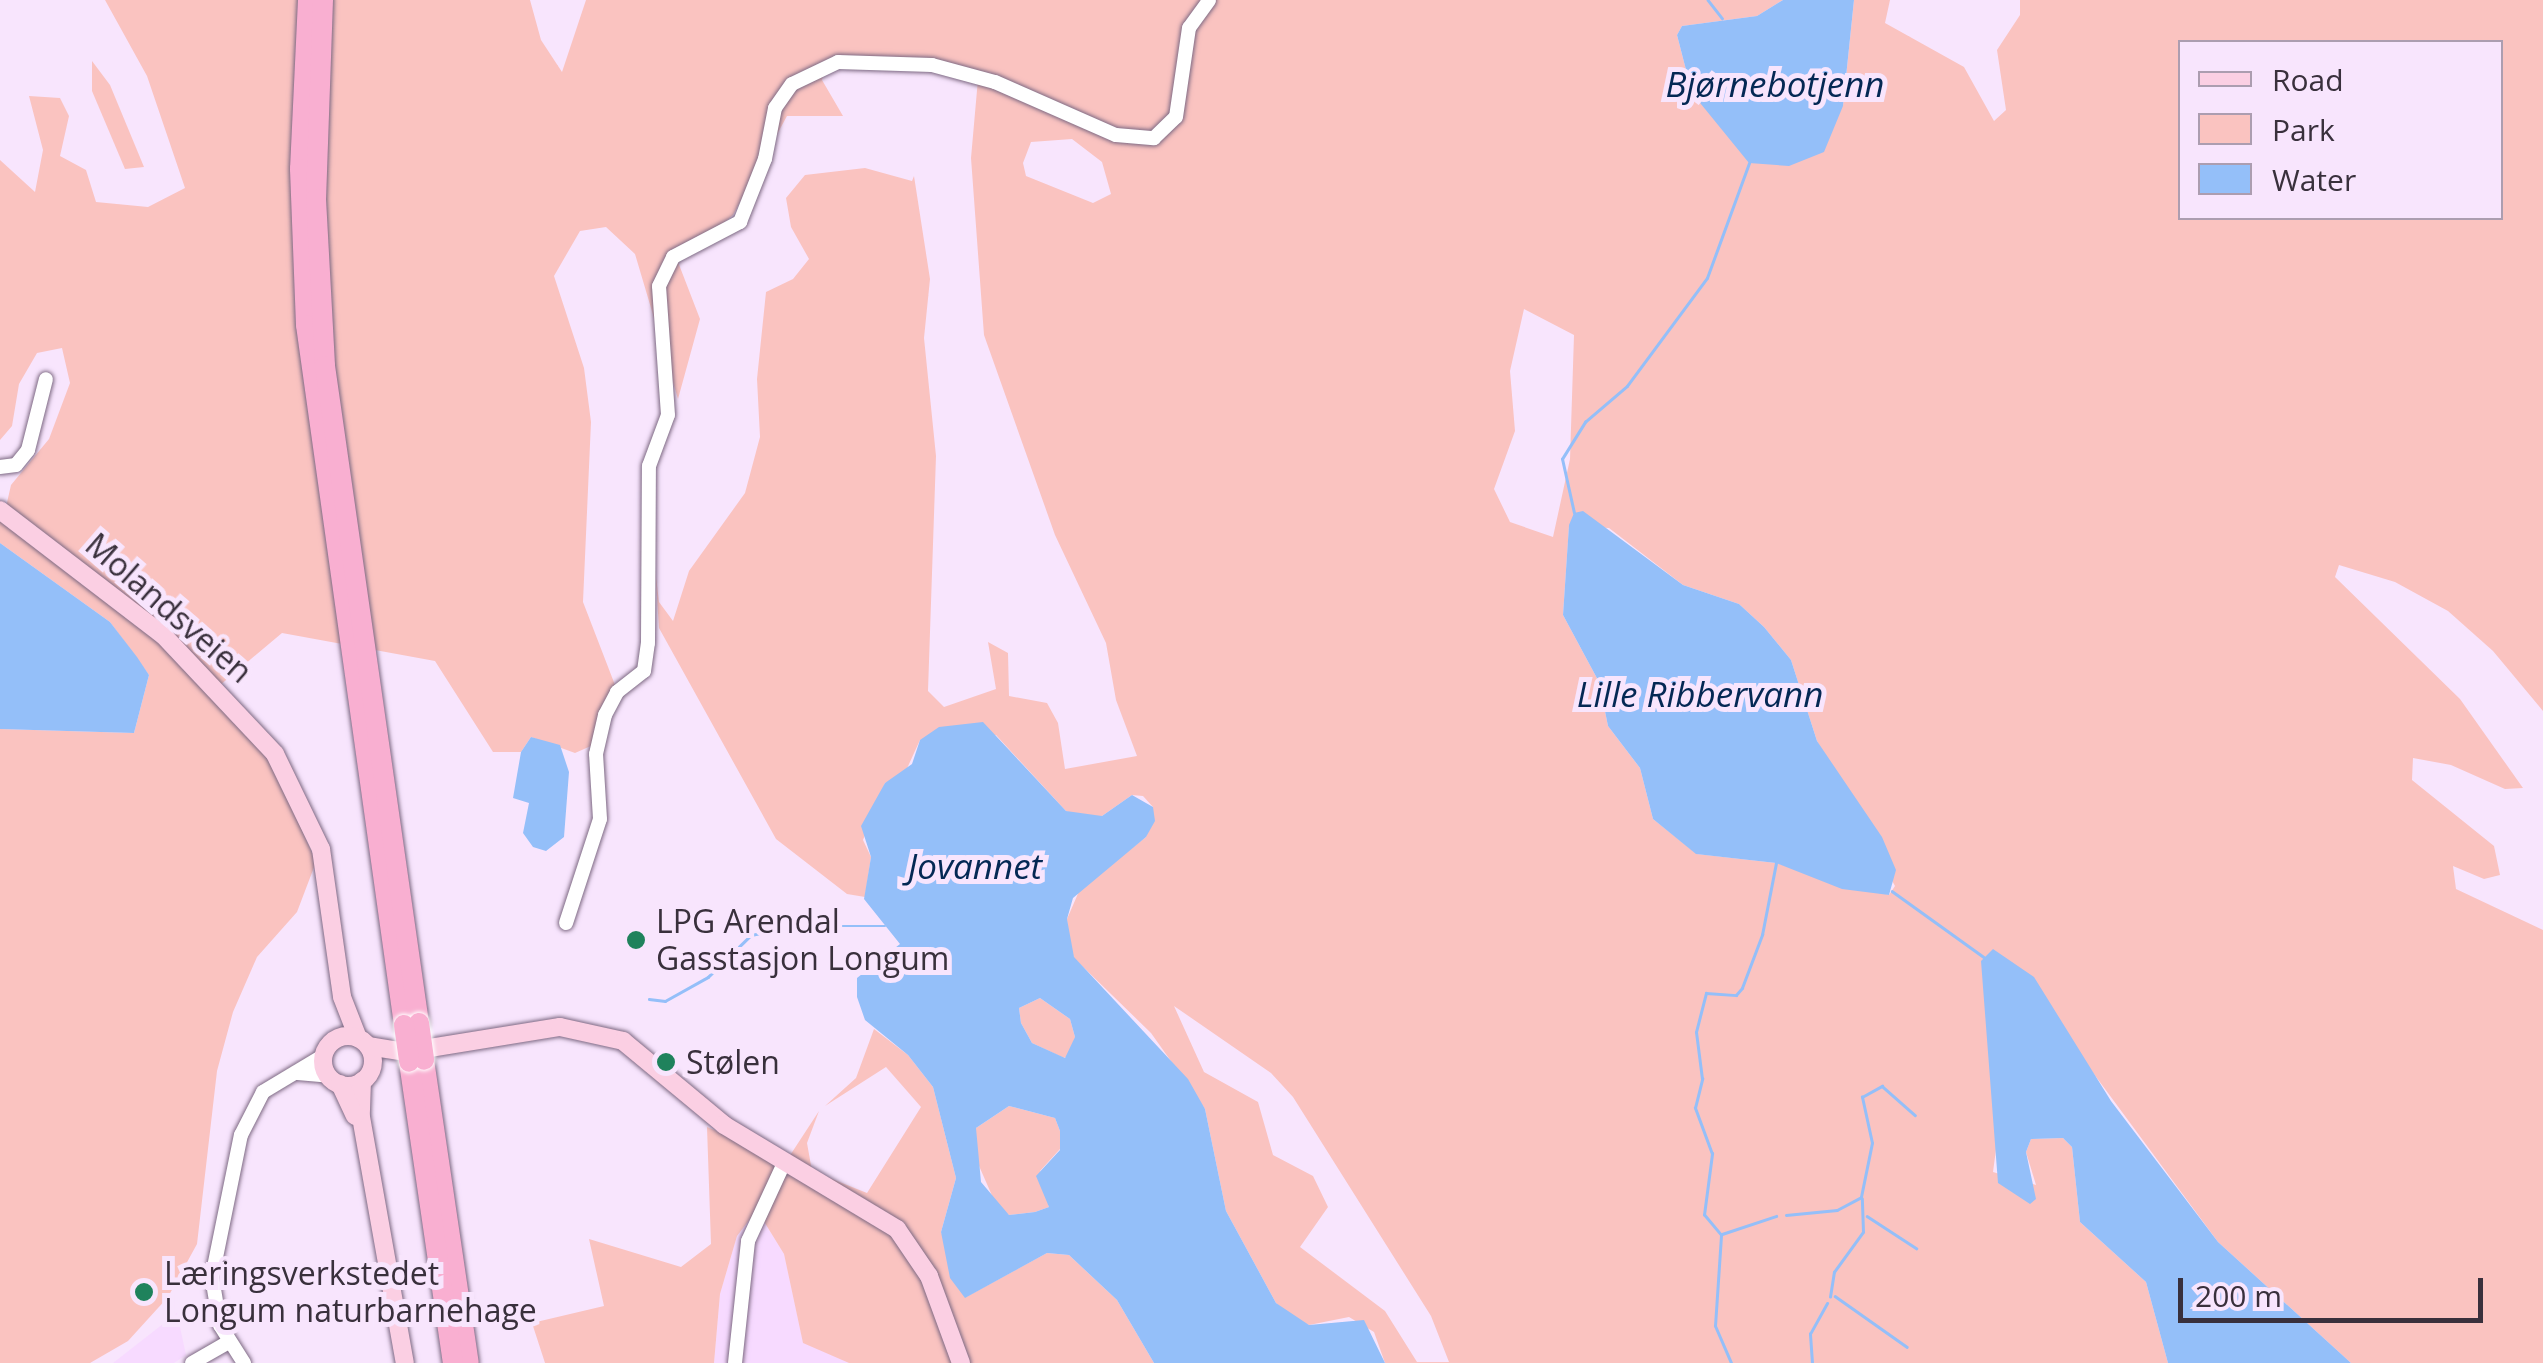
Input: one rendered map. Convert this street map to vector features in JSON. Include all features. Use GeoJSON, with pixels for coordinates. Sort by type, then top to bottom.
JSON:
{"type":"FeatureCollection","features":[{"type":"Feature","properties":{"kind":"highway"},"geometry":{"type":"LineString","coordinates":[[308,0],[300,169],[306,325],[412,1024]]}},
{"type":"Feature","properties":{"kind":"highway"},"geometry":{"type":"LineString","coordinates":[[323,0],[316,200],[325,366],[453,1363]]}},
{"type":"Feature","properties":{"kind":"highway"},"geometry":{"type":"LineString","coordinates":[[413,1058],[469,1363]]}},
{"type":"Feature","properties":{"kind":"main road","name":"Molandsveien"},"geometry":{"type":"LineString","coordinates":[[0,510],[163,635],[236,706],[275,754],[321,849],[342,996],[363,1042],[367,1074],[362,1117],[402,1363]]}},
{"type":"Feature","properties":{"kind":"main road","name":"Molandsveien"},"geometry":{"type":"LineString","coordinates":[[328,1049],[342,996]]}},
{"type":"Feature","properties":{"kind":"main road"},"geometry":{"type":"LineString","coordinates":[[334,1080],[367,1074],[413,1058],[560,1027],[601,1032],[632,1048],[708,1114],[908,1240],[943,1306],[961,1363]]}},
{"type":"Feature","properties":{"kind":"main road"},"geometry":{"type":"LineString","coordinates":[[402,1363],[355,1118],[334,1080],[328,1049],[363,1042],[413,1058]]}},
{"type":"Feature","properties":{"kind":"street"},"geometry":{"type":"LineString","coordinates":[[566,922],[600,819],[596,754],[605,715],[618,692],[644,670],[648,643],[649,466],[668,415],[659,286],[673,257],[740,222],[765,159],[775,108],[792,84],[838,62],[932,64],[995,82],[1116,134],[1154,138],[1176,117],[1189,28],[1209,0]]}},
{"type":"Feature","properties":{"kind":"street"},"geometry":{"type":"LineString","coordinates":[[0,467],[16,465],[28,450],[46,378]]}},
{"type":"Feature","properties":{"kind":"street"},"geometry":{"type":"LineString","coordinates":[[244,1363],[227,1343],[212,1278],[241,1135],[263,1092],[328,1049]]}},
{"type":"Feature","properties":{"kind":"street"},"geometry":{"type":"LineString","coordinates":[[295,1073],[334,1080]]}},
{"type":"Feature","properties":{"kind":"street"},"geometry":{"type":"LineString","coordinates":[[734,1363],[748,1240],[785,1161]]}},
{"type":"Feature","properties":{"kind":"street"},"geometry":{"type":"LineString","coordinates":[[192,1363],[227,1343]]}},
{"type":"Feature","properties":{"kind":"shaded area"},"geometry":{"type":"Polygon","coordinates":[[[757,1210],[784,1254],[803,1342],[849,1363],[714,1363],[720,1294],[737,1236],[757,1210]]]}},
{"type":"Feature","properties":{"kind":"shaded area"},"geometry":{"type":"Polygon","coordinates":[[[177,1313],[186,1355],[174,1363],[113,1363],[177,1313]]]}},
{"type":"Feature","properties":{"kind":"green space"},"geometry":{"type":"Polygon","coordinates":[[[105,0],[530,0],[541,40],[562,72],[586,0],[1783,0],[1757,16],[1682,26],[1677,35],[1692,93],[1716,119],[1843,106],[1854,0],[1890,0],[1885,23],[1964,67],[1994,121],[2006,110],[1997,50],[2020,15],[2020,0],[2543,0],[2543,711],[2493,651],[2448,611],[2395,582],[2339,565],[2335,577],[2460,699],[2523,788],[2505,789],[2451,765],[2413,758],[2412,780],[2494,846],[2500,875],[2484,879],[2453,866],[2456,889],[2543,930],[2543,1363],[2351,1363],[2218,1242],[2091,1070],[1984,957],[1997,1142],[1993,1172],[2036,1185],[2026,1152],[2031,1139],[2063,1138],[2072,1147],[2080,1222],[2146,1282],[2168,1363],[1385,1363],[1374,1332],[1349,1317],[1309,1325],[1296,1320],[1276,1303],[1226,1211],[1205,1109],[1151,1033],[1074,958],[1068,941],[1067,919],[1080,889],[1146,837],[1153,807],[1143,796],[1132,795],[1102,816],[1080,816],[1066,811],[996,735],[920,740],[904,775],[885,783],[863,840],[871,857],[865,897],[847,894],[776,839],[659,628],[655,568],[659,602],[673,621],[689,571],[745,493],[760,437],[757,379],[766,292],[793,279],[809,259],[791,227],[786,198],[805,175],[865,168],[912,181],[914,176],[930,279],[924,338],[936,456],[928,691],[944,707],[996,689],[988,642],[1008,653],[1009,696],[1047,703],[1058,723],[1065,769],[1137,756],[1116,700],[1106,643],[1055,535],[984,335],[971,158],[978,79],[938,66],[826,65],[822,80],[843,116],[787,116],[733,215],[678,262],[700,319],[678,399],[635,254],[606,227],[580,231],[554,276],[584,368],[591,422],[583,602],[615,685],[600,742],[575,753],[531,737],[521,752],[493,752],[435,661],[282,633],[219,686],[269,755],[316,862],[297,912],[257,957],[233,1012],[217,1071],[197,1244],[168,1297],[128,1341],[90,1363],[0,1363],[0,729],[134,733],[149,675],[110,622],[0,543],[0,505],[6,507],[11,485],[49,439],[70,383],[62,348],[37,353],[19,384],[12,426],[0,440],[0,160],[35,192],[43,150],[29,96],[60,98],[69,116],[60,156],[86,170],[96,202],[148,207],[185,188],[147,76],[105,0]],[[1072,139],[1031,142],[1023,163],[1026,176],[1093,203],[1111,194],[1102,162],[1072,139]],[[1524,309],[1510,371],[1515,431],[1494,489],[1510,522],[1553,537],[1570,459],[1574,335],[1524,309]],[[1569,526],[1563,615],[1599,682],[1608,726],[1640,768],[1653,819],[1697,854],[1776,863],[1889,895],[1895,886],[1817,741],[1791,660],[1739,604],[1683,585],[1609,528],[1569,526]],[[1174,1006],[1204,1072],[1258,1102],[1273,1155],[1313,1176],[1328,1207],[1300,1247],[1385,1311],[1417,1362],[1449,1362],[1431,1316],[1293,1097],[1271,1073],[1174,1006]]]}},
{"type":"Feature","properties":{"kind":"green space"},"geometry":{"type":"Polygon","coordinates":[[[92,61],[110,85],[144,167],[125,169],[92,91],[92,61]]]}},
{"type":"Feature","properties":{"kind":"green space"},"geometry":{"type":"Polygon","coordinates":[[[1040,998],[1070,1019],[1075,1037],[1072,1053],[1064,1058],[1032,1043],[1021,1023],[1019,1008],[1040,998]]]}},
{"type":"Feature","properties":{"kind":"green space"},"geometry":{"type":"Polygon","coordinates":[[[874,1029],[908,1055],[933,1087],[956,1178],[941,1232],[966,1297],[1047,1253],[1069,1255],[1117,1300],[1154,1363],[849,1363],[803,1343],[784,1254],[757,1210],[737,1236],[720,1294],[714,1363],[545,1363],[532,1323],[604,1306],[589,1239],[681,1267],[711,1244],[707,1127],[787,1160],[819,1111],[807,1143],[812,1171],[867,1193],[921,1107],[886,1067],[825,1106],[856,1078],[874,1029]]]}},
{"type":"Feature","properties":{"kind":"green space"},"geometry":{"type":"Polygon","coordinates":[[[1009,1106],[1055,1118],[1060,1131],[1060,1149],[1040,1171],[1049,1207],[1035,1212],[1009,1215],[997,1207],[976,1159],[976,1128],[1009,1106]]]}},
{"type":"Feature","properties":{"kind":"water","name":"Bjørnebotjenn"},"geometry":{"type":"Polygon","coordinates":[[[1783,0],[1854,0],[1843,106],[1824,152],[1789,166],[1749,163],[1692,93],[1677,35],[1682,26],[1757,16],[1783,0]]]}},
{"type":"Feature","properties":{"kind":"water","name":"Lille Ribbervann"},"geometry":{"type":"Polygon","coordinates":[[[1583,511],[1683,585],[1739,604],[1791,660],[1817,741],[1882,837],[1896,870],[1889,895],[1842,889],[1776,863],[1696,854],[1653,819],[1640,768],[1608,726],[1599,682],[1563,615],[1569,525],[1574,513],[1583,511]]]}},
{"type":"Feature","properties":{"kind":"water"},"geometry":{"type":"Polygon","coordinates":[[[0,543],[110,622],[137,657],[149,675],[134,733],[0,729],[0,543]]]}},
{"type":"Feature","properties":{"kind":"water","name":"Jovannet"},"geometry":{"type":"Polygon","coordinates":[[[983,722],[1066,811],[1102,816],[1132,795],[1153,807],[1155,821],[1146,837],[1073,898],[1067,919],[1074,957],[1188,1079],[1205,1109],[1226,1211],[1276,1303],[1309,1325],[1364,1320],[1385,1363],[1154,1363],[1117,1300],[1069,1255],[1047,1253],[965,1298],[950,1278],[941,1232],[956,1178],[933,1087],[908,1055],[865,1020],[857,997],[857,978],[900,944],[864,899],[871,857],[861,826],[885,783],[912,764],[920,740],[939,727],[983,722]],[[1040,998],[1019,1008],[1021,1023],[1032,1043],[1065,1058],[1075,1037],[1070,1019],[1040,998]],[[1009,1106],[976,1128],[981,1182],[1009,1215],[1035,1212],[1049,1207],[1036,1176],[1060,1150],[1060,1131],[1055,1118],[1009,1106]]]}},
{"type":"Feature","properties":{"kind":"water"},"geometry":{"type":"Polygon","coordinates":[[[531,737],[560,745],[569,772],[564,837],[546,851],[533,847],[523,833],[529,803],[513,798],[521,752],[531,737]]]}},
{"type":"Feature","properties":{"kind":"water"},"geometry":{"type":"Polygon","coordinates":[[[1993,949],[2034,977],[2111,1101],[2218,1242],[2351,1363],[2168,1363],[2146,1282],[2080,1222],[2072,1147],[2063,1138],[2031,1139],[2026,1152],[2036,1199],[2030,1204],[1998,1183],[1981,961],[1993,949]]]}},
{"type":"Feature","properties":{"kind":"waterway"},"geometry":{"type":"LineString","coordinates":[[1708,0],[1722,18]]}},
{"type":"Feature","properties":{"kind":"waterway"},"geometry":{"type":"LineString","coordinates":[[1574,513],[1562,459],[1585,422],[1627,386],[1707,278],[1749,163]]}},
{"type":"Feature","properties":{"kind":"waterway"},"geometry":{"type":"LineString","coordinates":[[1731,1363],[1715,1326],[1721,1235],[1704,1215],[1712,1154],[1695,1108],[1702,1079],[1696,1032],[1706,993],[1736,995],[1742,988],[1762,935],[1776,863]]}},
{"type":"Feature","properties":{"kind":"waterway"},"geometry":{"type":"LineString","coordinates":[[1892,891],[1984,957]]}},
{"type":"Feature","properties":{"kind":"waterway"},"geometry":{"type":"LineString","coordinates":[[649,999],[665,1001],[708,977],[751,935],[797,926],[885,926]]}},
{"type":"Feature","properties":{"kind":"waterway"},"geometry":{"type":"LineString","coordinates":[[1786,1215],[1837,1210],[1861,1197],[1872,1143],[1862,1097],[1882,1086],[1915,1115]]}},
{"type":"Feature","properties":{"kind":"waterway"},"geometry":{"type":"LineString","coordinates":[[1830,1297],[1834,1272],[1863,1232],[1862,1199]]}},
{"type":"Feature","properties":{"kind":"waterway"},"geometry":{"type":"LineString","coordinates":[[1722,1234],[1776,1216]]}},
{"type":"Feature","properties":{"kind":"waterway"},"geometry":{"type":"LineString","coordinates":[[1867,1216],[1916,1248]]}},
{"type":"Feature","properties":{"kind":"waterway"},"geometry":{"type":"LineString","coordinates":[[1835,1296],[1907,1347]]}},
{"type":"Feature","properties":{"kind":"waterway"},"geometry":{"type":"LineString","coordinates":[[1812,1363],[1810,1334],[1827,1303]]}},
{"type":"Feature","properties":{"kind":"place","name":"LPG Arendal Gasstasjon Longum"},"geometry":{"type":"Point","coordinates":[636,940]}},
{"type":"Feature","properties":{"kind":"place","name":"Stølen"},"geometry":{"type":"Point","coordinates":[666,1062]}},
{"type":"Feature","properties":{"kind":"place","name":"Læringsverkstedet Longum naturbarnehage"},"geometry":{"type":"Point","coordinates":[144,1292]}}]}
